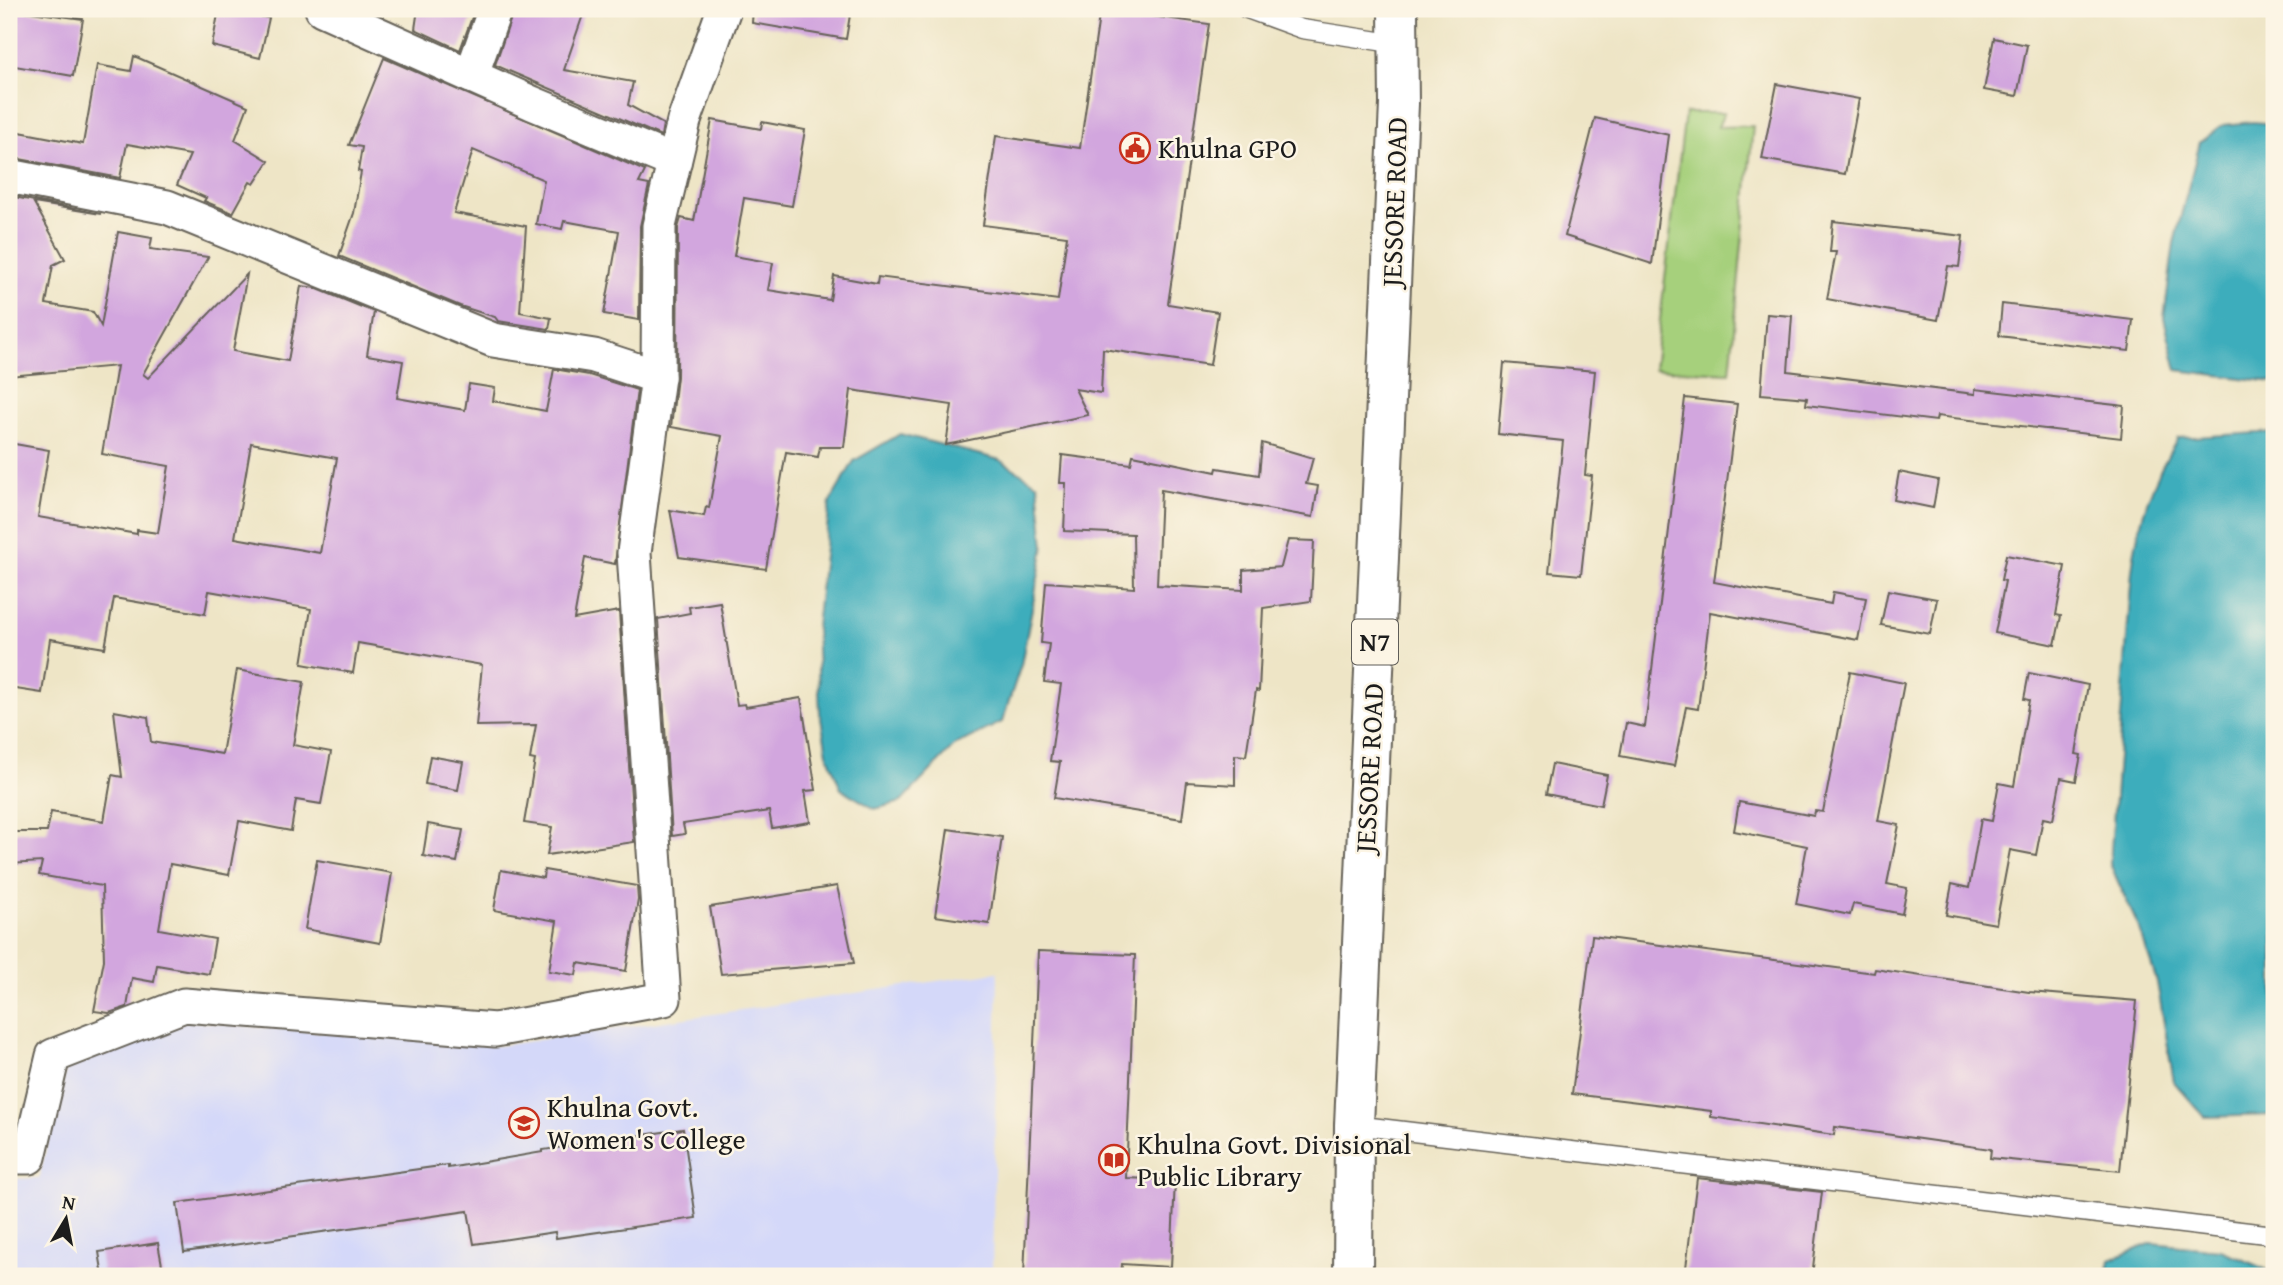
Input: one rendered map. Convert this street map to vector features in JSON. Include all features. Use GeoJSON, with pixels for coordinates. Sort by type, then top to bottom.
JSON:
{"type":"FeatureCollection","features":[{"type":"Feature","properties":{"kind":"highway","name":"JESSORE ROAD"},"geometry":{"type":"LineString","coordinates":[[1353,1276],[1354,1125],[1399,104],[1398,27]]}},
{"type":"Feature","properties":{"kind":"street"},"geometry":{"type":"LineString","coordinates":[[322,9],[674,162]]}},
{"type":"Feature","properties":{"kind":"street"},"geometry":{"type":"LineString","coordinates":[[471,76],[495,9]]}},
{"type":"Feature","properties":{"kind":"street"},"geometry":{"type":"LineString","coordinates":[[9,1157],[29,1157],[53,1056],[184,1006],[495,1030],[664,999],[634,553],[658,377],[659,226],[684,121],[724,9]]}},
{"type":"Feature","properties":{"kind":"street"},"geometry":{"type":"LineString","coordinates":[[9,176],[167,207],[493,340],[594,356],[658,377]]}},
{"type":"Feature","properties":{"kind":"lane"},"geometry":{"type":"LineString","coordinates":[[1247,9],[1302,29],[1398,27]]}},
{"type":"Feature","properties":{"kind":"lane"},"geometry":{"type":"LineString","coordinates":[[1354,1125],[2274,1235]]}},
{"type":"Feature","properties":{"kind":"shaded area","name":"Khulna Govt. Women's College"},"geometry":{"type":"Polygon","coordinates":[[[998,972],[992,1276],[9,1276],[9,1179],[39,1178],[66,1068],[186,1021],[498,1046],[998,972]]]}},
{"type":"Feature","properties":{"kind":"green space"},"geometry":{"type":"Polygon","coordinates":[[[1685,113],[1724,113],[1718,127],[1753,126],[1730,373],[1654,369],[1685,113]]]}},
{"type":"Feature","properties":{"kind":"water"},"geometry":{"type":"Polygon","coordinates":[[[2253,122],[2274,124],[2274,382],[2177,370],[2164,318],[2174,243],[2200,142],[2223,125],[2253,122]]]}},
{"type":"Feature","properties":{"kind":"water"},"geometry":{"type":"Polygon","coordinates":[[[2274,432],[2274,1115],[2205,1117],[2174,1082],[2157,982],[2140,930],[2110,864],[2132,570],[2148,501],[2178,438],[2274,432]]]}},
{"type":"Feature","properties":{"kind":"water"},"geometry":{"type":"Polygon","coordinates":[[[900,434],[1000,460],[1038,484],[1044,547],[1021,665],[1002,722],[955,745],[901,802],[875,809],[841,789],[827,753],[820,713],[816,627],[830,502],[854,461],[900,434]]]}},
{"type":"Feature","properties":{"kind":"water"},"geometry":{"type":"Polygon","coordinates":[[[2152,1243],[2221,1250],[2274,1273],[2274,1276],[2107,1276],[2110,1260],[2152,1243]]]}},
{"type":"Feature","properties":{"kind":"building"},"geometry":{"type":"Polygon","coordinates":[[[9,9],[83,19],[73,76],[9,65],[9,9]]]}},
{"type":"Feature","properties":{"kind":"building"},"geometry":{"type":"Polygon","coordinates":[[[219,9],[269,18],[260,58],[212,46],[219,9]]]}},
{"type":"Feature","properties":{"kind":"building"},"geometry":{"type":"Polygon","coordinates":[[[418,9],[475,9],[460,50],[415,29],[418,9]]]}},
{"type":"Feature","properties":{"kind":"building"},"geometry":{"type":"Polygon","coordinates":[[[514,9],[585,9],[564,70],[633,82],[628,105],[663,124],[661,136],[495,65],[514,9]]]}},
{"type":"Feature","properties":{"kind":"building"},"geometry":{"type":"Polygon","coordinates":[[[753,9],[851,9],[846,39],[752,23],[753,9]]]}},
{"type":"Feature","properties":{"kind":"building"},"geometry":{"type":"Polygon","coordinates":[[[1100,9],[1209,24],[1168,304],[1218,312],[1210,365],[1103,349],[1101,393],[1075,389],[1088,415],[946,445],[952,405],[851,390],[844,447],[820,447],[818,457],[786,452],[766,569],[679,557],[670,510],[704,516],[706,507],[709,508],[722,436],[671,427],[677,377],[678,228],[681,218],[694,221],[712,120],[761,129],[762,122],[805,130],[792,206],[744,198],[734,256],[773,263],[768,290],[830,300],[834,276],[877,284],[878,277],[1058,300],[1067,236],[983,225],[996,136],[1080,148],[1100,9]]]}},
{"type":"Feature","properties":{"kind":"building"},"geometry":{"type":"Polygon","coordinates":[[[1994,38],[2027,45],[2017,96],[1984,90],[1994,38]]]}},
{"type":"Feature","properties":{"kind":"building"},"geometry":{"type":"Polygon","coordinates":[[[134,56],[248,106],[235,140],[269,161],[254,184],[250,182],[233,213],[204,201],[206,198],[177,185],[190,155],[127,144],[120,178],[9,157],[9,130],[83,144],[97,65],[131,71],[134,56]]]}},
{"type":"Feature","properties":{"kind":"building"},"geometry":{"type":"Polygon","coordinates":[[[384,58],[645,171],[639,183],[649,185],[640,226],[639,320],[604,314],[619,231],[564,221],[562,229],[536,224],[544,180],[473,150],[454,213],[526,226],[520,312],[551,318],[549,329],[498,321],[495,317],[460,306],[339,256],[354,213],[361,172],[358,171],[362,147],[349,145],[384,58]]]}},
{"type":"Feature","properties":{"kind":"building"},"geometry":{"type":"Polygon","coordinates":[[[1777,84],[1859,99],[1845,174],[1762,159],[1777,84]]]}},
{"type":"Feature","properties":{"kind":"building"},"geometry":{"type":"Polygon","coordinates":[[[1595,118],[1669,135],[1652,264],[1565,236],[1595,118]]]}},
{"type":"Feature","properties":{"kind":"building"},"geometry":{"type":"Polygon","coordinates":[[[9,196],[101,214],[34,203],[65,259],[53,265],[46,304],[93,312],[101,326],[118,232],[152,238],[150,249],[208,257],[143,374],[148,378],[247,274],[233,351],[288,361],[301,286],[315,288],[374,312],[367,355],[403,361],[397,398],[465,410],[469,384],[495,388],[493,401],[546,411],[554,369],[589,375],[637,390],[615,564],[585,558],[574,619],[619,611],[634,842],[547,855],[552,827],[524,823],[535,760],[530,759],[536,725],[476,726],[482,665],[358,643],[353,673],[302,664],[311,609],[209,591],[205,614],[114,598],[105,648],[50,639],[42,693],[9,688],[9,443],[49,450],[38,517],[137,534],[137,530],[158,533],[169,466],[102,454],[117,366],[9,376],[9,196]],[[251,443],[235,538],[320,553],[337,458],[251,443]]]}},
{"type":"Feature","properties":{"kind":"building"},"geometry":{"type":"Polygon","coordinates":[[[1833,221],[1963,236],[1959,267],[1948,266],[1938,320],[1827,299],[1836,252],[1830,252],[1833,221]]]}},
{"type":"Feature","properties":{"kind":"building"},"geometry":{"type":"Polygon","coordinates":[[[2002,304],[2133,320],[2129,351],[1999,336],[2002,304]]]}},
{"type":"Feature","properties":{"kind":"building"},"geometry":{"type":"Polygon","coordinates":[[[1767,314],[1792,316],[1788,371],[1975,394],[1975,389],[2124,406],[2121,438],[1937,416],[1936,421],[1806,405],[1807,398],[1761,394],[1767,314]]]}},
{"type":"Feature","properties":{"kind":"building"},"geometry":{"type":"Polygon","coordinates":[[[1504,363],[1595,371],[1585,475],[1592,476],[1581,575],[1549,572],[1563,441],[1498,434],[1504,363]]]}},
{"type":"Feature","properties":{"kind":"building"},"geometry":{"type":"Polygon","coordinates":[[[1685,398],[1737,404],[1714,582],[1831,604],[1833,592],[1866,598],[1858,640],[1710,612],[1698,709],[1686,707],[1674,766],[1620,756],[1626,723],[1645,727],[1685,398]]]}},
{"type":"Feature","properties":{"kind":"building"},"geometry":{"type":"Polygon","coordinates":[[[1262,443],[1313,458],[1306,484],[1318,486],[1313,517],[1161,490],[1157,585],[1243,590],[1243,570],[1281,567],[1288,540],[1314,541],[1311,601],[1263,608],[1259,691],[1256,690],[1246,756],[1235,755],[1235,785],[1187,782],[1182,819],[1054,798],[1060,762],[1050,761],[1061,684],[1044,682],[1049,644],[1041,643],[1046,582],[1134,588],[1133,534],[1064,531],[1066,483],[1060,483],[1062,455],[1131,464],[1133,455],[1216,472],[1217,468],[1259,475],[1262,443]]]}},
{"type":"Feature","properties":{"kind":"building"},"geometry":{"type":"Polygon","coordinates":[[[1899,472],[1938,480],[1933,508],[1894,500],[1899,472]]]}},
{"type":"Feature","properties":{"kind":"building"},"geometry":{"type":"Polygon","coordinates":[[[2006,555],[2065,566],[2056,615],[2061,616],[2055,645],[1995,633],[2005,581],[2001,580],[2006,555]]]}},
{"type":"Feature","properties":{"kind":"building"},"geometry":{"type":"Polygon","coordinates":[[[1888,590],[1937,599],[1930,634],[1881,625],[1888,590]]]}},
{"type":"Feature","properties":{"kind":"building"},"geometry":{"type":"Polygon","coordinates":[[[720,602],[737,705],[745,704],[746,707],[801,698],[816,790],[805,791],[810,822],[772,828],[769,811],[683,824],[685,834],[672,836],[658,619],[690,613],[689,607],[720,602]]]}},
{"type":"Feature","properties":{"kind":"building"},"geometry":{"type":"Polygon","coordinates":[[[237,670],[304,682],[293,745],[331,752],[321,804],[296,800],[291,831],[239,821],[229,875],[170,864],[159,929],[215,939],[209,974],[157,965],[154,982],[132,978],[127,1007],[109,1013],[94,1011],[104,960],[102,886],[39,875],[42,862],[9,864],[9,832],[47,832],[51,812],[104,821],[112,775],[122,777],[114,711],[148,717],[151,742],[222,754],[237,670]]]}},
{"type":"Feature","properties":{"kind":"building"},"geometry":{"type":"Polygon","coordinates":[[[1850,672],[1904,683],[1878,821],[1899,825],[1887,884],[1907,888],[1902,914],[1853,904],[1850,915],[1796,904],[1807,846],[1734,831],[1739,802],[1814,816],[1815,811],[1823,812],[1850,672]]]}},
{"type":"Feature","properties":{"kind":"building"},"geometry":{"type":"Polygon","coordinates":[[[2029,673],[2088,685],[2076,754],[2081,755],[2076,781],[2061,778],[2053,820],[2043,818],[2036,855],[2010,850],[1996,924],[1946,915],[1952,884],[1969,888],[1981,819],[1992,821],[1999,783],[2014,786],[2029,700],[2024,699],[2029,673]]]}},
{"type":"Feature","properties":{"kind":"building"},"geometry":{"type":"Polygon","coordinates":[[[430,756],[463,762],[458,790],[425,784],[430,756]]]}},
{"type":"Feature","properties":{"kind":"building"},"geometry":{"type":"Polygon","coordinates":[[[1552,764],[1607,775],[1601,805],[1546,794],[1552,764]]]}},
{"type":"Feature","properties":{"kind":"building"},"geometry":{"type":"Polygon","coordinates":[[[428,824],[463,830],[457,862],[423,856],[428,824]]]}},
{"type":"Feature","properties":{"kind":"building"},"geometry":{"type":"Polygon","coordinates":[[[948,829],[1002,837],[989,924],[935,916],[948,829]]]}},
{"type":"Feature","properties":{"kind":"building"},"geometry":{"type":"Polygon","coordinates":[[[317,860],[392,873],[380,943],[305,929],[317,860]]]}},
{"type":"Feature","properties":{"kind":"building"},"geometry":{"type":"Polygon","coordinates":[[[501,870],[543,878],[544,870],[637,886],[638,900],[626,971],[578,963],[576,975],[549,971],[557,921],[494,910],[501,870]]]}},
{"type":"Feature","properties":{"kind":"building"},"geometry":{"type":"Polygon","coordinates":[[[837,886],[854,963],[721,974],[710,907],[837,886]]]}},
{"type":"Feature","properties":{"kind":"building"},"geometry":{"type":"Polygon","coordinates":[[[1592,936],[1874,973],[1875,969],[2029,992],[2137,1001],[2120,1171],[1990,1158],[1991,1149],[1835,1127],[1834,1135],[1711,1117],[1711,1111],[1572,1094],[1592,936]]]}},
{"type":"Feature","properties":{"kind":"building"},"geometry":{"type":"Polygon","coordinates":[[[1038,951],[1135,955],[1126,1178],[1175,1180],[1171,1267],[1122,1264],[1121,1276],[1024,1276],[1038,951]]]}},
{"type":"Feature","properties":{"kind":"building"},"geometry":{"type":"Polygon","coordinates":[[[683,1129],[696,1218],[556,1238],[555,1232],[474,1244],[468,1211],[184,1252],[177,1203],[448,1165],[448,1168],[543,1150],[683,1129]]]}},
{"type":"Feature","properties":{"kind":"building"},"geometry":{"type":"Polygon","coordinates":[[[1697,1178],[1822,1192],[1812,1276],[1685,1276],[1697,1178]]]}},
{"type":"Feature","properties":{"kind":"building"},"geometry":{"type":"Polygon","coordinates":[[[158,1243],[164,1276],[103,1276],[99,1252],[158,1243]]]}},
{"type":"Feature","properties":{"kind":"place","name":"Khulna GPO"},"geometry":{"type":"Point","coordinates":[1135,148]}},
{"type":"Feature","properties":{"kind":"place","name":"Khulna Govt. Women's College"},"geometry":{"type":"Point","coordinates":[524,1123]}},
{"type":"Feature","properties":{"kind":"place","name":"Khulna Govt. Divisional Public Library"},"geometry":{"type":"Point","coordinates":[1114,1160]}}]}
